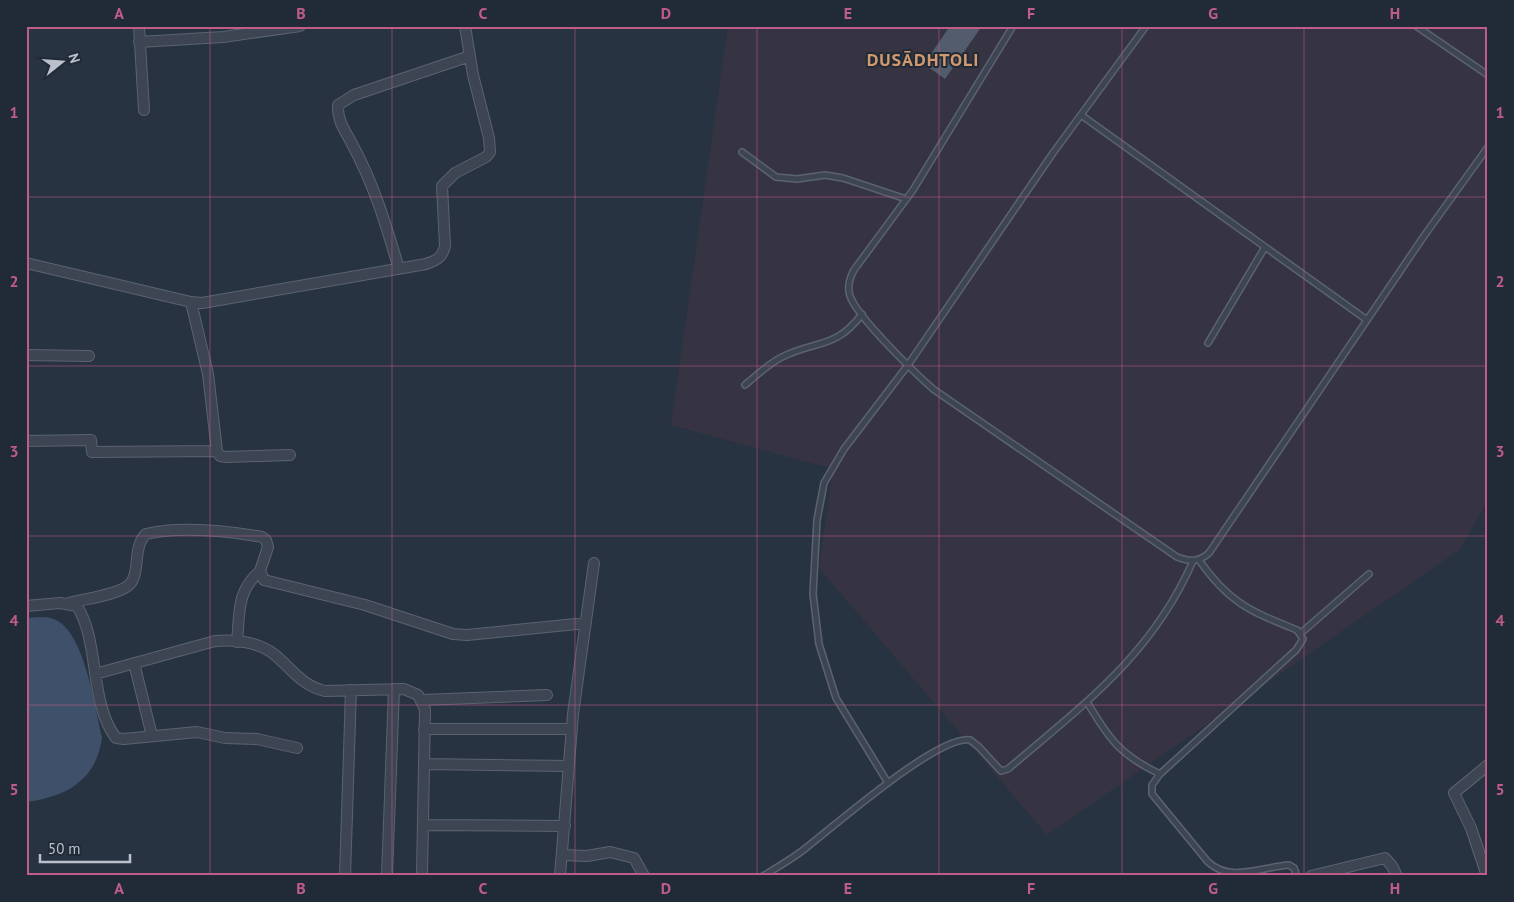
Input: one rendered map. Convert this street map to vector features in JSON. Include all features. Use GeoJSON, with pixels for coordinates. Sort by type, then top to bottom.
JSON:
{"type":"FeatureCollection","features":[{"type":"Feature","properties":{"kind":"street"},"geometry":{"type":"LineString","coordinates":[[139,26],[144,110]]}},
{"type":"Feature","properties":{"kind":"street"},"geometry":{"type":"LineString","coordinates":[[139,42],[223,37],[298,26]]}},
{"type":"Feature","properties":{"kind":"street"},"geometry":{"type":"LineString","coordinates":[[26,263],[191,302],[211,302],[399,269],[438,260],[442,255],[444,239],[442,186],[455,173],[486,157],[490,152],[489,138],[465,26]]}},
{"type":"Feature","properties":{"kind":"street"},"geometry":{"type":"LineString","coordinates":[[399,269],[379,200],[367,172],[340,122],[338,105],[354,95],[470,56]]}},
{"type":"Feature","properties":{"kind":"street"},"geometry":{"type":"LineString","coordinates":[[191,302],[208,374],[217,451],[220,456],[290,455]]}},
{"type":"Feature","properties":{"kind":"street"},"geometry":{"type":"LineString","coordinates":[[26,355],[89,356]]}},
{"type":"Feature","properties":{"kind":"street"},"geometry":{"type":"LineString","coordinates":[[26,441],[91,440],[92,452],[217,451]]}},
{"type":"Feature","properties":{"kind":"street"},"geometry":{"type":"LineString","coordinates":[[26,606],[69,603],[122,589],[130,584],[141,539],[146,534],[158,531],[223,532],[262,537],[266,540],[268,547],[260,572],[248,581],[241,598],[237,642]]}},
{"type":"Feature","properties":{"kind":"street"},"geometry":{"type":"LineString","coordinates":[[560,876],[572,729],[594,563]]}},
{"type":"Feature","properties":{"kind":"street"},"geometry":{"type":"LineString","coordinates":[[260,572],[264,580],[272,583],[365,605],[453,634],[467,635],[586,623]]}},
{"type":"Feature","properties":{"kind":"street"},"geometry":{"type":"LineString","coordinates":[[69,603],[77,606],[80,612],[106,722],[116,738],[197,732],[225,738],[257,739],[297,748]]}},
{"type":"Feature","properties":{"kind":"street"},"geometry":{"type":"LineString","coordinates":[[95,674],[214,641],[237,642],[269,651],[302,681],[316,689],[394,689],[412,691],[422,700],[425,708],[422,876]]}},
{"type":"Feature","properties":{"kind":"street"},"geometry":{"type":"LineString","coordinates":[[134,663],[152,736]]}},
{"type":"Feature","properties":{"kind":"street"},"geometry":{"type":"LineString","coordinates":[[387,876],[394,689]]}},
{"type":"Feature","properties":{"kind":"street"},"geometry":{"type":"LineString","coordinates":[[345,876],[350,690]]}},
{"type":"Feature","properties":{"kind":"street"},"geometry":{"type":"LineString","coordinates":[[422,700],[547,695]]}},
{"type":"Feature","properties":{"kind":"street"},"geometry":{"type":"LineString","coordinates":[[424,729],[572,729]]}},
{"type":"Feature","properties":{"kind":"street"},"geometry":{"type":"LineString","coordinates":[[424,764],[569,766]]}},
{"type":"Feature","properties":{"kind":"street"},"geometry":{"type":"LineString","coordinates":[[1486,770],[1454,794],[1471,828],[1487,876]]}},
{"type":"Feature","properties":{"kind":"street"},"geometry":{"type":"LineString","coordinates":[[422,825],[565,826]]}},
{"type":"Feature","properties":{"kind":"street"},"geometry":{"type":"LineString","coordinates":[[563,855],[588,856],[610,852],[634,858],[644,876]]}},
{"type":"Feature","properties":{"kind":"street"},"geometry":{"type":"LineString","coordinates":[[1311,876],[1385,858],[1397,876]]}},
{"type":"Feature","properties":{"kind":"lane"},"geometry":{"type":"LineString","coordinates":[[1416,26],[1488,75]]}},
{"type":"Feature","properties":{"kind":"lane"},"geometry":{"type":"LineString","coordinates":[[1010,27],[906,199],[850,277],[850,295],[862,314],[908,365],[953,404],[1177,557],[1193,561],[1199,560],[1209,553],[1367,320],[1488,147]]}},
{"type":"Feature","properties":{"kind":"lane"},"geometry":{"type":"LineString","coordinates":[[888,783],[836,698],[824,664],[813,594],[820,497],[832,468],[908,365],[1144,27]]}},
{"type":"Feature","properties":{"kind":"lane"},"geometry":{"type":"LineString","coordinates":[[1082,115],[1367,320]]}},
{"type":"Feature","properties":{"kind":"lane"},"geometry":{"type":"LineString","coordinates":[[742,152],[776,177],[783,179],[825,175],[837,177],[906,199]]}},
{"type":"Feature","properties":{"kind":"lane"},"geometry":{"type":"LineString","coordinates":[[1208,343],[1265,247]]}},
{"type":"Feature","properties":{"kind":"lane"},"geometry":{"type":"LineString","coordinates":[[745,385],[781,357],[839,337],[853,326],[862,314]]}},
{"type":"Feature","properties":{"kind":"lane"},"geometry":{"type":"LineString","coordinates":[[1199,560],[1218,586],[1241,606],[1301,633]]}},
{"type":"Feature","properties":{"kind":"lane"},"geometry":{"type":"LineString","coordinates":[[764,876],[800,853],[888,783],[936,752],[966,740],[979,747],[999,770],[1004,771],[1087,702],[1132,658],[1163,618],[1180,590],[1193,561]]}},
{"type":"Feature","properties":{"kind":"lane"},"geometry":{"type":"LineString","coordinates":[[1301,633],[1369,574]]}},
{"type":"Feature","properties":{"kind":"lane"},"geometry":{"type":"LineString","coordinates":[[1298,876],[1294,868],[1289,865],[1236,873],[1224,872],[1214,867],[1152,794],[1152,785],[1160,774],[1296,650],[1302,642],[1301,633]]}},
{"type":"Feature","properties":{"kind":"lane"},"geometry":{"type":"LineString","coordinates":[[1087,702],[1119,749],[1136,763],[1160,774]]}},
{"type":"Feature","properties":{"kind":"shaded area"},"geometry":{"type":"Polygon","coordinates":[[[728,26],[1488,26],[1488,501],[1459,550],[1047,835],[819,568],[833,469],[671,425],[728,26]]]}},
{"type":"Feature","properties":{"kind":"water"},"geometry":{"type":"Polygon","coordinates":[[[43,617],[53,619],[64,625],[73,637],[92,689],[102,737],[94,765],[77,784],[54,796],[26,802],[26,618],[43,617]]]}},
{"type":"Feature","properties":{"kind":"building"},"geometry":{"type":"Polygon","coordinates":[[[950,26],[982,26],[945,79],[924,64],[950,26]]]}},
{"type":"Feature","properties":{"kind":"district","name":"DUSĀDHTOLI"},"geometry":{"type":"Point","coordinates":[923,60]}}]}
